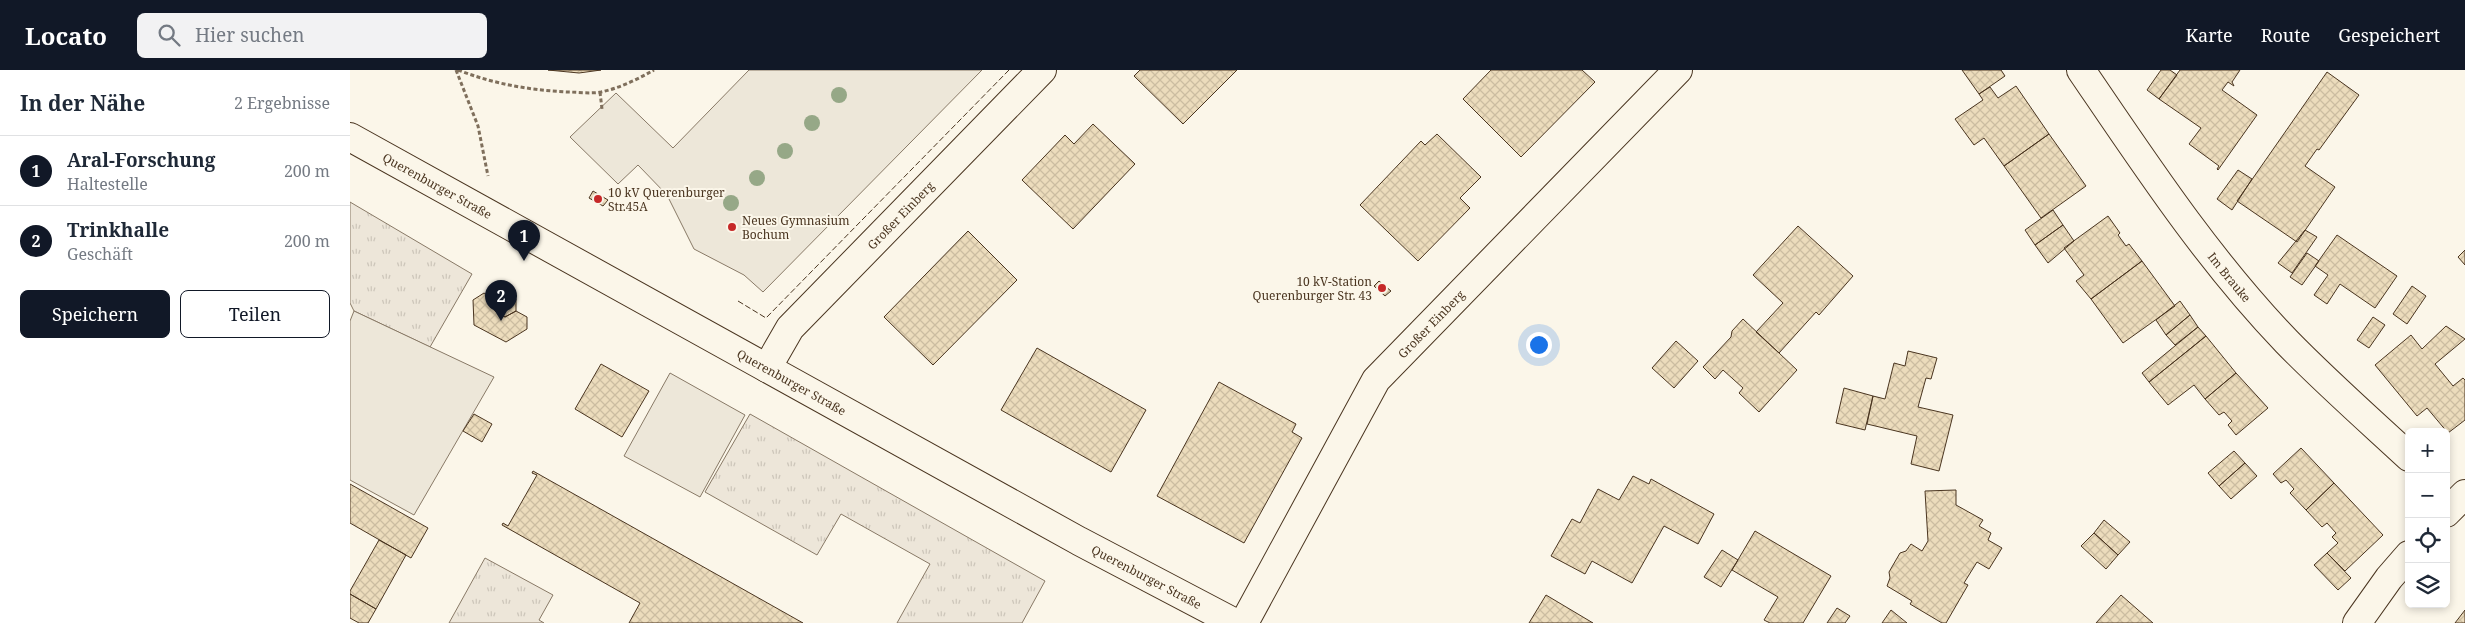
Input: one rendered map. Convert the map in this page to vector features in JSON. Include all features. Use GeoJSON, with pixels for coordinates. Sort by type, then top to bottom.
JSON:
{"type":"FeatureCollection","features":[{"type":"Feature","properties":{"kind":"street","name":"Großer Einberg"},"geometry":{"type":"LineString","coordinates":[[767,368],[790,328],[1042,70]]}},
{"type":"Feature","properties":{"kind":"street","name":"Großer Einberg"},"geometry":{"type":"LineString","coordinates":[[1244,623],[1376,380],[1678,70]]}},
{"type":"Feature","properties":{"kind":"street","name":"Im Brauke"},"geometry":{"type":"LineString","coordinates":[[2081,70],[2168,197],[2223,267],[2287,342],[2405,453]]}},
{"type":"Feature","properties":{"kind":"street","name":"Querenburger Straße"},"geometry":{"type":"LineString","coordinates":[[350,137],[1079,541],[1235,623]]}},
{"type":"Feature","properties":{"kind":"street"},"geometry":{"type":"LineString","coordinates":[[2357,623],[2389,578],[2405,560]]}},
{"type":"Feature","properties":{"kind":"path"},"geometry":{"type":"LineString","coordinates":[[457,70],[480,78],[539,91],[600,92],[634,81],[654,70]]}},
{"type":"Feature","properties":{"kind":"path"},"geometry":{"type":"LineString","coordinates":[[457,70],[478,126],[482,153],[498,218]]}},
{"type":"Feature","properties":{"kind":"path"},"geometry":{"type":"LineString","coordinates":[[600,92],[602,109]]}},
{"type":"Feature","properties":{"kind":"green space"},"geometry":{"type":"Polygon","coordinates":[[[350,202],[472,274],[430,347],[354,311],[350,303],[350,202]]]}},
{"type":"Feature","properties":{"kind":"green space"},"geometry":{"type":"Polygon","coordinates":[[[750,414],[1045,581],[1022,623],[897,623],[930,564],[841,514],[817,555],[705,492],[750,414]]]}},
{"type":"Feature","properties":{"kind":"green space"},"geometry":{"type":"Polygon","coordinates":[[[485,558],[553,595],[539,620],[544,623],[449,623],[485,558]]]}},
{"type":"Feature","properties":{"kind":"shaded area"},"geometry":{"type":"Polygon","coordinates":[[[749,70],[982,70],[763,292],[744,275],[694,249],[667,195],[638,165],[618,184],[570,137],[616,93],[673,148],[749,70]]]}},
{"type":"Feature","properties":{"kind":"shaded area"},"geometry":{"type":"Polygon","coordinates":[[[354,311],[494,377],[414,515],[350,480],[350,321],[354,311]]]}},
{"type":"Feature","properties":{"kind":"shaded area"},"geometry":{"type":"Polygon","coordinates":[[[670,373],[745,415],[700,497],[624,456],[670,373]]]}},
{"type":"Feature","properties":{"kind":"building"},"geometry":{"type":"Polygon","coordinates":[[[548,70],[601,70],[579,73],[548,70]]]}},
{"type":"Feature","properties":{"kind":"building"},"geometry":{"type":"Polygon","coordinates":[[[1140,70],[1237,70],[1183,124],[1134,76],[1140,70]]]}},
{"type":"Feature","properties":{"kind":"building"},"geometry":{"type":"Polygon","coordinates":[[[1491,70],[1582,70],[1595,82],[1521,157],[1463,99],[1491,70]]]}},
{"type":"Feature","properties":{"kind":"building"},"geometry":{"type":"Polygon","coordinates":[[[1962,70],[2001,70],[2005,76],[1979,94],[1962,70]]]}},
{"type":"Feature","properties":{"kind":"building"},"geometry":{"type":"Polygon","coordinates":[[[2161,70],[2170,70],[2177,75],[2159,99],[2147,90],[2161,70]]]}},
{"type":"Feature","properties":{"kind":"building"},"geometry":{"type":"Polygon","coordinates":[[[2180,70],[2240,70],[2232,82],[2234,86],[2228,82],[2222,90],[2257,115],[2218,170],[2219,166],[2189,144],[2201,128],[2159,99],[2180,70]]]}},
{"type":"Feature","properties":{"kind":"building"},"geometry":{"type":"Polygon","coordinates":[[[2327,72],[2359,95],[2305,166],[2335,187],[2297,242],[2237,201],[2327,72]]]}},
{"type":"Feature","properties":{"kind":"building"},"geometry":{"type":"Polygon","coordinates":[[[2016,86],[2049,134],[2004,166],[1984,138],[1974,145],[1955,119],[1983,100],[1979,94],[1990,87],[1998,98],[2016,86]]]}},
{"type":"Feature","properties":{"kind":"building"},"geometry":{"type":"Polygon","coordinates":[[[1093,124],[1135,164],[1073,229],[1022,180],[1065,135],[1074,144],[1093,124]]]}},
{"type":"Feature","properties":{"kind":"building"},"geometry":{"type":"Polygon","coordinates":[[[1437,134],[1481,177],[1460,198],[1470,208],[1418,261],[1360,205],[1421,141],[1425,145],[1437,134]]]}},
{"type":"Feature","properties":{"kind":"building"},"geometry":{"type":"Polygon","coordinates":[[[2049,134],[2086,186],[2041,218],[2004,166],[2049,134]]]}},
{"type":"Feature","properties":{"kind":"building"},"geometry":{"type":"Polygon","coordinates":[[[2238,170],[2252,179],[2232,210],[2217,199],[2238,170]]]}},
{"type":"Feature","properties":{"kind":"building","name":"10 kV Querenburger Str.45A"},"geometry":{"type":"Polygon","coordinates":[[[593,191],[608,200],[603,206],[589,198],[593,191]]]}},
{"type":"Feature","properties":{"kind":"building"},"geometry":{"type":"Polygon","coordinates":[[[2053,210],[2063,225],[2035,245],[2025,230],[2053,210]]]}},
{"type":"Feature","properties":{"kind":"building"},"geometry":{"type":"Polygon","coordinates":[[[2108,216],[2120,233],[2118,235],[2126,246],[2129,244],[2142,261],[2091,299],[2076,281],[2084,275],[2064,248],[2108,216]]]}},
{"type":"Feature","properties":{"kind":"building"},"geometry":{"type":"Polygon","coordinates":[[[2063,225],[2074,241],[2048,263],[2035,245],[2063,225]]]}},
{"type":"Feature","properties":{"kind":"building"},"geometry":{"type":"Polygon","coordinates":[[[1798,226],[1853,276],[1819,315],[1816,312],[1779,353],[1756,332],[1783,303],[1753,275],[1798,226]]]}},
{"type":"Feature","properties":{"kind":"building"},"geometry":{"type":"Polygon","coordinates":[[[2305,230],[2317,237],[2292,273],[2278,263],[2305,230]]]}},
{"type":"Feature","properties":{"kind":"building"},"geometry":{"type":"Polygon","coordinates":[[[968,231],[1017,280],[933,365],[884,317],[968,231]]]}},
{"type":"Feature","properties":{"kind":"building"},"geometry":{"type":"Polygon","coordinates":[[[2337,235],[2397,276],[2375,308],[2340,284],[2327,304],[2314,295],[2328,275],[2315,266],[2337,235]]]}},
{"type":"Feature","properties":{"kind":"building"},"geometry":{"type":"Polygon","coordinates":[[[2465,250],[2465,265],[2458,257],[2465,250]]]}},
{"type":"Feature","properties":{"kind":"building"},"geometry":{"type":"Polygon","coordinates":[[[2307,253],[2319,261],[2302,285],[2290,277],[2307,253]]]}},
{"type":"Feature","properties":{"kind":"building"},"geometry":{"type":"Polygon","coordinates":[[[2142,261],[2175,306],[2123,343],[2091,299],[2142,261]]]}},
{"type":"Feature","properties":{"kind":"building","name":"10 kV-Station Querenburger Str. 43"},"geometry":{"type":"Polygon","coordinates":[[[1379,281],[1391,291],[1385,296],[1374,286],[1379,281]]]}},
{"type":"Feature","properties":{"kind":"building"},"geometry":{"type":"Polygon","coordinates":[[[2412,286],[2426,296],[2407,324],[2393,314],[2412,286]]]}},
{"type":"Feature","properties":{"kind":"building"},"geometry":{"type":"Polygon","coordinates":[[[484,293],[495,300],[495,311],[505,317],[516,311],[527,317],[527,329],[506,342],[474,325],[473,300],[484,293]]]}},
{"type":"Feature","properties":{"kind":"building"},"geometry":{"type":"Polygon","coordinates":[[[505,293],[516,299],[516,311],[505,317],[495,311],[495,300],[505,293]]]}},
{"type":"Feature","properties":{"kind":"building"},"geometry":{"type":"Polygon","coordinates":[[[2180,301],[2190,315],[2166,335],[2156,320],[2180,301]]]}},
{"type":"Feature","properties":{"kind":"building"},"geometry":{"type":"Polygon","coordinates":[[[2190,315],[2198,327],[2175,345],[2166,335],[2190,315]]]}},
{"type":"Feature","properties":{"kind":"building"},"geometry":{"type":"Polygon","coordinates":[[[2373,317],[2385,325],[2369,348],[2357,340],[2373,317]]]}},
{"type":"Feature","properties":{"kind":"building"},"geometry":{"type":"Polygon","coordinates":[[[1743,319],[1797,370],[1759,412],[1739,393],[1743,388],[1723,370],[1715,379],[1703,367],[1731,337],[1732,331],[1743,319]]]}},
{"type":"Feature","properties":{"kind":"building"},"geometry":{"type":"Polygon","coordinates":[[[2446,326],[2465,339],[2435,364],[2453,386],[2463,378],[2465,380],[2465,420],[2450,431],[2450,428],[2444,428],[2427,408],[2417,416],[2375,365],[2411,335],[2422,349],[2446,326]]]}},
{"type":"Feature","properties":{"kind":"building"},"geometry":{"type":"Polygon","coordinates":[[[2198,327],[2206,336],[2149,382],[2142,373],[2198,327]]]}},
{"type":"Feature","properties":{"kind":"building"},"geometry":{"type":"Polygon","coordinates":[[[2206,336],[2236,373],[2205,399],[2194,385],[2168,405],[2149,382],[2206,336]]]}},
{"type":"Feature","properties":{"kind":"building"},"geometry":{"type":"Polygon","coordinates":[[[1676,341],[1698,361],[1674,388],[1652,368],[1676,341]]]}},
{"type":"Feature","properties":{"kind":"building"},"geometry":{"type":"Polygon","coordinates":[[[1037,348],[1146,410],[1111,472],[1001,410],[1037,348]]]}},
{"type":"Feature","properties":{"kind":"building"},"geometry":{"type":"Polygon","coordinates":[[[1908,351],[1937,358],[1931,379],[1926,378],[1918,407],[1953,415],[1939,471],[1911,464],[1917,436],[1867,424],[1873,396],[1885,399],[1894,363],[1905,366],[1908,351]]]}},
{"type":"Feature","properties":{"kind":"building"},"geometry":{"type":"Polygon","coordinates":[[[601,364],[649,391],[622,437],[575,409],[601,364]]]}},
{"type":"Feature","properties":{"kind":"building"},"geometry":{"type":"Polygon","coordinates":[[[2236,373],[2268,408],[2236,435],[2228,425],[2232,421],[2224,412],[2219,415],[2205,399],[2236,373]]]}},
{"type":"Feature","properties":{"kind":"building"},"geometry":{"type":"Polygon","coordinates":[[[1219,382],[1296,424],[1292,432],[1302,438],[1244,543],[1157,496],[1219,382]]]}},
{"type":"Feature","properties":{"kind":"building"},"geometry":{"type":"Polygon","coordinates":[[[1844,388],[1873,396],[1865,430],[1836,423],[1844,388]]]}},
{"type":"Feature","properties":{"kind":"building"},"geometry":{"type":"Polygon","coordinates":[[[474,414],[492,424],[482,442],[463,431],[474,414]]]}},
{"type":"Feature","properties":{"kind":"building"},"geometry":{"type":"Polygon","coordinates":[[[2301,448],[2334,483],[2306,510],[2290,493],[2294,489],[2286,480],[2281,483],[2273,474],[2301,448]]]}},
{"type":"Feature","properties":{"kind":"building"},"geometry":{"type":"Polygon","coordinates":[[[2234,451],[2245,463],[2219,486],[2208,473],[2234,451]]]}},
{"type":"Feature","properties":{"kind":"building"},"geometry":{"type":"Polygon","coordinates":[[[2245,463],[2257,476],[2231,499],[2219,486],[2245,463]]]}},
{"type":"Feature","properties":{"kind":"building"},"geometry":{"type":"Polygon","coordinates":[[[533,471],[803,623],[629,623],[640,603],[502,525],[503,523],[508,526],[537,475],[532,473],[533,471]]]}},
{"type":"Feature","properties":{"kind":"building"},"geometry":{"type":"Polygon","coordinates":[[[1633,476],[1649,484],[1651,479],[1714,514],[1698,544],[1664,526],[1632,583],[1592,561],[1585,574],[1551,556],[1572,519],[1580,523],[1598,489],[1619,500],[1633,476]]]}},
{"type":"Feature","properties":{"kind":"building"},"geometry":{"type":"Polygon","coordinates":[[[2334,483],[2383,535],[2345,571],[2327,553],[2338,543],[2332,537],[2336,533],[2327,523],[2322,527],[2306,510],[2334,483]]]}},
{"type":"Feature","properties":{"kind":"building"},"geometry":{"type":"Polygon","coordinates":[[[350,484],[428,528],[411,558],[350,523],[350,484]]]}},
{"type":"Feature","properties":{"kind":"building"},"geometry":{"type":"Polygon","coordinates":[[[1956,490],[1956,505],[1983,520],[1979,526],[1991,533],[1988,540],[2002,548],[1989,569],[1977,562],[1964,583],[1968,585],[1946,623],[1942,623],[1910,604],[1912,601],[1887,586],[1890,578],[1889,572],[1900,553],[1906,551],[1911,544],[1922,551],[1928,541],[1925,491],[1956,490]]]}},
{"type":"Feature","properties":{"kind":"building"},"geometry":{"type":"Polygon","coordinates":[[[2104,520],[2130,542],[2118,555],[2094,533],[2104,520]]]}},
{"type":"Feature","properties":{"kind":"building"},"geometry":{"type":"Polygon","coordinates":[[[1755,531],[1831,576],[1803,623],[1770,623],[1764,620],[1778,597],[1732,570],[1755,531]]]}},
{"type":"Feature","properties":{"kind":"building"},"geometry":{"type":"Polygon","coordinates":[[[2094,533],[2118,555],[2106,569],[2081,546],[2094,533]]]}},
{"type":"Feature","properties":{"kind":"building"},"geometry":{"type":"Polygon","coordinates":[[[379,540],[406,555],[376,609],[350,594],[350,591],[379,540]]]}},
{"type":"Feature","properties":{"kind":"building"},"geometry":{"type":"Polygon","coordinates":[[[1722,550],[1738,560],[1721,587],[1704,577],[1722,550]]]}},
{"type":"Feature","properties":{"kind":"building"},"geometry":{"type":"Polygon","coordinates":[[[2327,553],[2351,578],[2338,590],[2314,565],[2327,553]]]}},
{"type":"Feature","properties":{"kind":"building"},"geometry":{"type":"Polygon","coordinates":[[[350,594],[376,609],[368,623],[359,623],[350,618],[350,594]]]}},
{"type":"Feature","properties":{"kind":"building"},"geometry":{"type":"Polygon","coordinates":[[[1546,595],[1593,623],[1529,623],[1546,595]]]}},
{"type":"Feature","properties":{"kind":"building"},"geometry":{"type":"Polygon","coordinates":[[[2121,595],[2153,623],[2096,623],[2121,595]]]}},
{"type":"Feature","properties":{"kind":"building"},"geometry":{"type":"Polygon","coordinates":[[[1837,608],[1850,616],[1845,623],[1827,623],[1837,608]]]}},
{"type":"Feature","properties":{"kind":"building"},"geometry":{"type":"Polygon","coordinates":[[[1891,610],[1907,623],[1882,623],[1891,610]]]}},
{"type":"Feature","properties":{"kind":"building"},"geometry":{"type":"Polygon","coordinates":[[[2465,610],[2465,623],[2455,623],[2465,610]]]}},
{"type":"Feature","properties":{"kind":"fence"},"geometry":{"type":"LineString","coordinates":[[738,301],[766,318],[1009,70]]}},
{"type":"Feature","properties":{"kind":"place","name":"10 kV Querenburger Str.45A"},"geometry":{"type":"Point","coordinates":[598,199]}},
{"type":"Feature","properties":{"kind":"place","name":"Neues Gymnasium Bochum"},"geometry":{"type":"Point","coordinates":[732,227]}},
{"type":"Feature","properties":{"kind":"place","name":"Aral-Forschung"},"geometry":{"type":"Point","coordinates":[524,261]}},
{"type":"Feature","properties":{"kind":"place","name":"10 kV-Station Querenburger Str. 43"},"geometry":{"type":"Point","coordinates":[1382,288]}},
{"type":"Feature","properties":{"kind":"place","name":"Trinkhalle"},"geometry":{"type":"Point","coordinates":[501,321]}}]}
